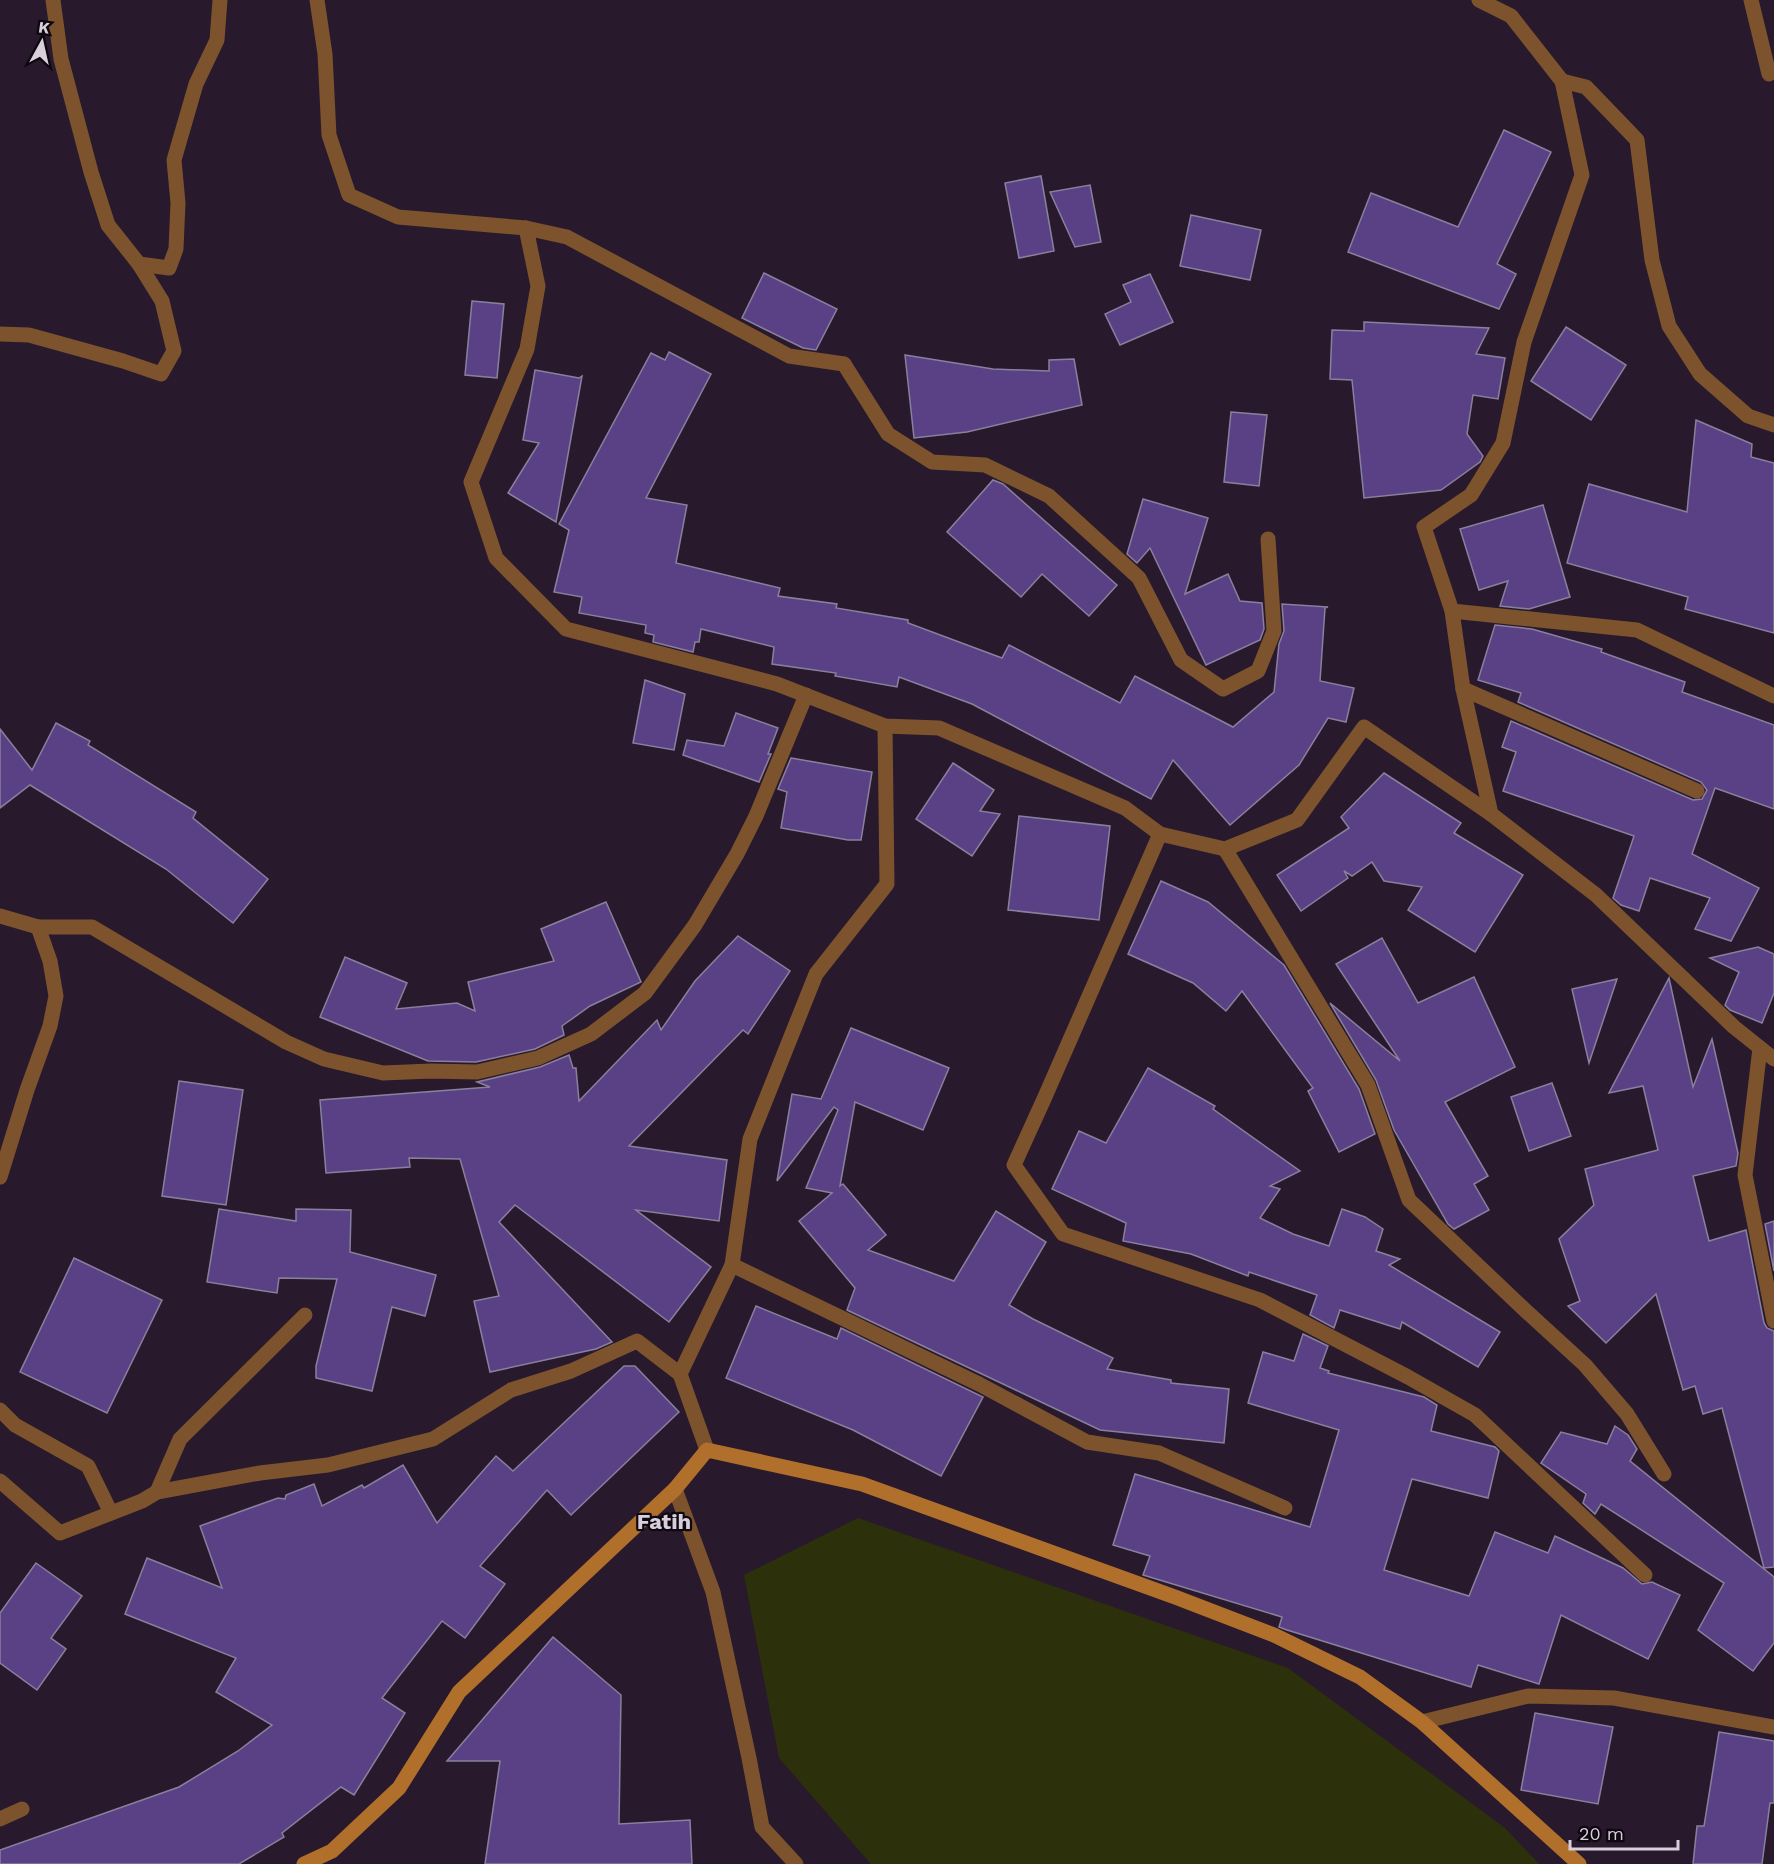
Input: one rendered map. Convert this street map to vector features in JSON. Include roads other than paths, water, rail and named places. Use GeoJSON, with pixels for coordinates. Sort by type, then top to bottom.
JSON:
{"type":"FeatureCollection","features":[{"type":"Feature","properties":{"kind":"main road"},"geometry":{"type":"LineString","coordinates":[[304,1864],[332,1851],[399,1788],[459,1692],[675,1489],[707,1450],[862,1484],[1274,1635],[1360,1677],[1422,1722],[1579,1864]]}},
{"type":"Feature","properties":{"kind":"street"},"geometry":{"type":"LineString","coordinates":[[0,334],[29,335],[123,361],[161,375],[174,351],[162,301],[139,264],[108,225],[61,59],[53,0]]}},
{"type":"Feature","properties":{"kind":"street"},"geometry":{"type":"LineString","coordinates":[[139,264],[169,268],[176,249],[178,203],[174,160],[196,84],[217,40],[220,0]]}},
{"type":"Feature","properties":{"kind":"street"},"geometry":{"type":"LineString","coordinates":[[317,0],[325,54],[329,135],[350,195],[399,217],[526,228],[567,237],[789,356],[844,364],[888,434],[932,462],[985,465],[1048,496],[1139,578],[1181,660],[1223,689],[1258,670],[1274,631],[1268,539]]}},
{"type":"Feature","properties":{"kind":"street"},"geometry":{"type":"LineString","coordinates":[[1479,0],[1511,16],[1562,81],[1582,176],[1524,342],[1503,443],[1471,495],[1424,527],[1452,611],[1463,689],[1491,814]]}},
{"type":"Feature","properties":{"kind":"street"},"geometry":{"type":"LineString","coordinates":[[1751,0],[1769,74]]}},
{"type":"Feature","properties":{"kind":"street"},"geometry":{"type":"LineString","coordinates":[[1562,81],[1586,87],[1637,140],[1652,260],[1669,326],[1700,374],[1748,416],[1774,425]]}},
{"type":"Feature","properties":{"kind":"street"},"geometry":{"type":"LineString","coordinates":[[526,228],[538,286],[527,349],[471,482],[496,558],[566,629],[777,684],[885,726],[939,728],[1125,808],[1160,834],[1225,849],[1297,820],[1364,727],[1491,814],[1596,895],[1734,1027],[1774,1059]]}},
{"type":"Feature","properties":{"kind":"street"},"geometry":{"type":"LineString","coordinates":[[1452,611],[1637,630],[1774,696]]}},
{"type":"Feature","properties":{"kind":"street"},"geometry":{"type":"LineString","coordinates":[[1463,689],[1697,791]]}},
{"type":"Feature","properties":{"kind":"street"},"geometry":{"type":"LineString","coordinates":[[0,916],[38,927],[92,927],[286,1042],[334,1061],[382,1073],[477,1072],[538,1058],[591,1034],[645,993],[695,925],[737,854],[756,816],[806,695]]}},
{"type":"Feature","properties":{"kind":"street"},"geometry":{"type":"LineString","coordinates":[[680,1374],[732,1265],[750,1139],[816,974],[887,884],[885,726]]}},
{"type":"Feature","properties":{"kind":"street"},"geometry":{"type":"LineString","coordinates":[[1160,834],[1014,1165],[1063,1234],[1260,1300],[1408,1377],[1475,1415],[1645,1575]]}},
{"type":"Feature","properties":{"kind":"street"},"geometry":{"type":"LineString","coordinates":[[1225,849],[1368,1085],[1409,1200],[1585,1365],[1627,1414],[1664,1474]]}},
{"type":"Feature","properties":{"kind":"street"},"geometry":{"type":"LineString","coordinates":[[0,1177],[50,1026],[56,996],[50,961],[38,927]]}},
{"type":"Feature","properties":{"kind":"street"},"geometry":{"type":"LineString","coordinates":[[1760,1048],[1745,1175],[1774,1320]]}},
{"type":"Feature","properties":{"kind":"street"},"geometry":{"type":"LineString","coordinates":[[732,1265],[979,1384],[1087,1442],[1159,1453],[1285,1508]]}},
{"type":"Feature","properties":{"kind":"street"},"geometry":{"type":"LineString","coordinates":[[158,1492],[180,1439],[305,1315]]}},
{"type":"Feature","properties":{"kind":"street"},"geometry":{"type":"LineString","coordinates":[[0,1481],[60,1533],[158,1492],[260,1473],[328,1465],[433,1438],[511,1390],[571,1371],[637,1341],[680,1374],[707,1450]]}},
{"type":"Feature","properties":{"kind":"street"},"geometry":{"type":"LineString","coordinates":[[0,1410],[15,1425],[88,1466],[111,1513]]}},
{"type":"Feature","properties":{"kind":"street"},"geometry":{"type":"LineString","coordinates":[[675,1489],[713,1592],[750,1758],[762,1827],[796,1864]]}},
{"type":"Feature","properties":{"kind":"street"},"geometry":{"type":"LineString","coordinates":[[1422,1722],[1528,1696],[1539,1696],[1614,1698],[1774,1727]]}},
{"type":"Feature","properties":{"kind":"street"},"geometry":{"type":"LineString","coordinates":[[0,1819],[22,1809]]}},
{"type":"Feature","properties":{"kind":"district","name":"Fatih"},"geometry":{"type":"Point","coordinates":[664,1521]}}]}
